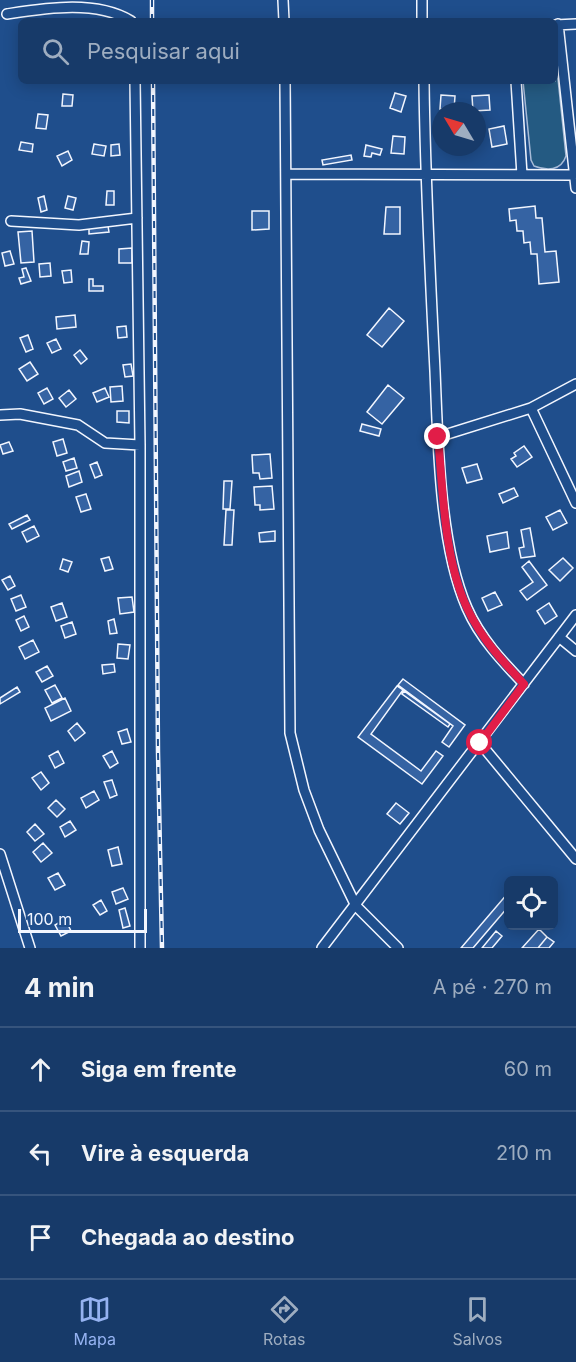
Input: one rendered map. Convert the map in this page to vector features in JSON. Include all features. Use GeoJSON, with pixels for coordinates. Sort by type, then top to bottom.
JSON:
{"type":"FeatureCollection","features":[{"type":"Feature","properties":{"kind":"street"},"geometry":{"type":"LineString","coordinates":[[283,0],[284,18]]}},
{"type":"Feature","properties":{"kind":"street"},"geometry":{"type":"LineString","coordinates":[[422,0],[422,18]]}},
{"type":"Feature","properties":{"kind":"street"},"geometry":{"type":"LineString","coordinates":[[7,14],[74,5],[119,13],[126,18]]}},
{"type":"Feature","properties":{"kind":"street"},"geometry":{"type":"LineString","coordinates":[[558,24],[576,24]]}},
{"type":"Feature","properties":{"kind":"street"},"geometry":{"type":"LineString","coordinates":[[558,42],[576,188]]}},
{"type":"Feature","properties":{"kind":"street"},"geometry":{"type":"LineString","coordinates":[[135,84],[140,445],[140,948]]}},
{"type":"Feature","properties":{"kind":"street"},"geometry":{"type":"LineString","coordinates":[[285,84],[290,733],[304,790],[319,830],[356,906],[398,948]]}},
{"type":"Feature","properties":{"kind":"street"},"geometry":{"type":"LineString","coordinates":[[423,84],[425,174],[438,437],[444,504],[454,568],[467,608],[496,654],[524,684]]}},
{"type":"Feature","properties":{"kind":"street"},"geometry":{"type":"LineString","coordinates":[[516,84],[522,175]]}},
{"type":"Feature","properties":{"kind":"street"},"geometry":{"type":"LineString","coordinates":[[287,174],[573,175]]}},
{"type":"Feature","properties":{"kind":"street"},"geometry":{"type":"LineString","coordinates":[[11,221],[79,225],[136,218]]}},
{"type":"Feature","properties":{"kind":"street"},"geometry":{"type":"LineString","coordinates":[[438,437],[531,408],[576,384]]}},
{"type":"Feature","properties":{"kind":"street"},"geometry":{"type":"LineString","coordinates":[[531,408],[576,503]]}},
{"type":"Feature","properties":{"kind":"street"},"geometry":{"type":"LineString","coordinates":[[0,415],[20,414],[78,425],[105,443],[140,445]]}},
{"type":"Feature","properties":{"kind":"street"},"geometry":{"type":"LineString","coordinates":[[322,948],[576,615]]}},
{"type":"Feature","properties":{"kind":"street"},"geometry":{"type":"LineString","coordinates":[[560,637],[576,651]]}},
{"type":"Feature","properties":{"kind":"street"},"geometry":{"type":"LineString","coordinates":[[480,743],[576,859]]}},
{"type":"Feature","properties":{"kind":"street"},"geometry":{"type":"LineString","coordinates":[[0,854],[30,948]]}},
{"type":"Feature","properties":{"kind":"shaded area"},"geometry":{"type":"Polygon","coordinates":[[[558,79],[566,156],[561,165],[553,168],[544,169],[534,166],[531,160],[523,84],[558,84],[558,79]]]}},
{"type":"Feature","properties":{"kind":"building"},"geometry":{"type":"Polygon","coordinates":[[[395,93],[406,96],[401,112],[390,108],[395,93]]]}},
{"type":"Feature","properties":{"kind":"building"},"geometry":{"type":"Polygon","coordinates":[[[63,94],[73,95],[72,106],[62,106],[63,94]]]}},
{"type":"Feature","properties":{"kind":"building"},"geometry":{"type":"Polygon","coordinates":[[[441,95],[455,96],[455,102],[440,102],[441,95]]]}},
{"type":"Feature","properties":{"kind":"building"},"geometry":{"type":"Polygon","coordinates":[[[489,95],[490,110],[486,110],[486,102],[472,102],[472,96],[489,95]]]}},
{"type":"Feature","properties":{"kind":"building"},"geometry":{"type":"Polygon","coordinates":[[[38,114],[48,115],[46,129],[36,128],[38,114]]]}},
{"type":"Feature","properties":{"kind":"building"},"geometry":{"type":"Polygon","coordinates":[[[504,126],[507,144],[492,147],[489,129],[504,126]]]}},
{"type":"Feature","properties":{"kind":"building"},"geometry":{"type":"Polygon","coordinates":[[[393,136],[405,137],[404,154],[391,153],[393,136]]]}},
{"type":"Feature","properties":{"kind":"building"},"geometry":{"type":"Polygon","coordinates":[[[21,142],[33,144],[32,152],[19,150],[21,142]]]}},
{"type":"Feature","properties":{"kind":"building"},"geometry":{"type":"Polygon","coordinates":[[[94,144],[106,146],[104,156],[92,154],[94,144]]]}},
{"type":"Feature","properties":{"kind":"building"},"geometry":{"type":"Polygon","coordinates":[[[119,144],[120,155],[111,156],[111,145],[119,144]]]}},
{"type":"Feature","properties":{"kind":"building"},"geometry":{"type":"Polygon","coordinates":[[[366,145],[382,149],[380,155],[372,153],[371,157],[364,156],[366,145]]]}},
{"type":"Feature","properties":{"kind":"building"},"geometry":{"type":"Polygon","coordinates":[[[68,151],[72,160],[62,166],[57,156],[68,151]]]}},
{"type":"Feature","properties":{"kind":"building"},"geometry":{"type":"Polygon","coordinates":[[[351,155],[352,160],[323,165],[322,160],[351,155]]]}},
{"type":"Feature","properties":{"kind":"building"},"geometry":{"type":"Polygon","coordinates":[[[107,191],[114,191],[114,205],[106,205],[107,191]]]}},
{"type":"Feature","properties":{"kind":"building"},"geometry":{"type":"Polygon","coordinates":[[[44,196],[47,210],[41,212],[38,198],[44,196]]]}},
{"type":"Feature","properties":{"kind":"building"},"geometry":{"type":"Polygon","coordinates":[[[68,196],[76,198],[73,210],[65,208],[68,196]]]}},
{"type":"Feature","properties":{"kind":"building"},"geometry":{"type":"Polygon","coordinates":[[[535,206],[536,218],[542,218],[545,252],[556,251],[559,282],[539,284],[537,254],[531,254],[530,242],[524,243],[523,231],[517,231],[516,220],[510,221],[509,209],[535,206]]]}},
{"type":"Feature","properties":{"kind":"building"},"geometry":{"type":"Polygon","coordinates":[[[386,207],[400,207],[400,234],[384,234],[386,207]]]}},
{"type":"Feature","properties":{"kind":"building"},"geometry":{"type":"Polygon","coordinates":[[[252,211],[269,211],[269,229],[252,230],[252,211]]]}},
{"type":"Feature","properties":{"kind":"building"},"geometry":{"type":"Polygon","coordinates":[[[108,226],[109,232],[89,234],[89,228],[108,226]]]}},
{"type":"Feature","properties":{"kind":"building"},"geometry":{"type":"Polygon","coordinates":[[[32,231],[34,262],[21,263],[18,232],[32,231]]]}},
{"type":"Feature","properties":{"kind":"building"},"geometry":{"type":"Polygon","coordinates":[[[82,241],[89,242],[88,254],[80,254],[82,241]]]}},
{"type":"Feature","properties":{"kind":"building"},"geometry":{"type":"Polygon","coordinates":[[[132,248],[132,263],[119,263],[119,249],[132,248]]]}},
{"type":"Feature","properties":{"kind":"building"},"geometry":{"type":"Polygon","coordinates":[[[10,251],[14,264],[5,266],[2,253],[10,251]]]}},
{"type":"Feature","properties":{"kind":"building"},"geometry":{"type":"Polygon","coordinates":[[[50,263],[51,276],[40,277],[39,264],[50,263]]]}},
{"type":"Feature","properties":{"kind":"building"},"geometry":{"type":"Polygon","coordinates":[[[26,268],[31,281],[21,284],[19,278],[24,277],[22,269],[26,268]]]}},
{"type":"Feature","properties":{"kind":"building"},"geometry":{"type":"Polygon","coordinates":[[[71,270],[72,282],[64,283],[62,271],[71,270]]]}},
{"type":"Feature","properties":{"kind":"building"},"geometry":{"type":"Polygon","coordinates":[[[89,279],[93,279],[93,286],[103,286],[103,291],[89,291],[89,279]]]}},
{"type":"Feature","properties":{"kind":"building"},"geometry":{"type":"Polygon","coordinates":[[[389,308],[404,321],[382,347],[367,335],[389,308]]]}},
{"type":"Feature","properties":{"kind":"building"},"geometry":{"type":"Polygon","coordinates":[[[75,315],[76,327],[57,329],[56,317],[75,315]]]}},
{"type":"Feature","properties":{"kind":"building"},"geometry":{"type":"Polygon","coordinates":[[[126,326],[127,337],[118,338],[117,327],[126,326]]]}},
{"type":"Feature","properties":{"kind":"building"},"geometry":{"type":"Polygon","coordinates":[[[28,335],[33,349],[26,352],[20,338],[28,335]]]}},
{"type":"Feature","properties":{"kind":"building"},"geometry":{"type":"Polygon","coordinates":[[[56,339],[61,349],[52,353],[47,343],[56,339]]]}},
{"type":"Feature","properties":{"kind":"building"},"geometry":{"type":"Polygon","coordinates":[[[80,350],[87,359],[81,364],[74,355],[80,350]]]}},
{"type":"Feature","properties":{"kind":"building"},"geometry":{"type":"Polygon","coordinates":[[[30,362],[38,374],[27,381],[19,369],[30,362]]]}},
{"type":"Feature","properties":{"kind":"building"},"geometry":{"type":"Polygon","coordinates":[[[131,364],[133,376],[125,377],[123,365],[131,364]]]}},
{"type":"Feature","properties":{"kind":"building"},"geometry":{"type":"Polygon","coordinates":[[[388,385],[404,398],[382,424],[367,412],[388,385]]]}},
{"type":"Feature","properties":{"kind":"building"},"geometry":{"type":"Polygon","coordinates":[[[122,386],[123,401],[111,402],[110,387],[122,386]]]}},
{"type":"Feature","properties":{"kind":"building"},"geometry":{"type":"Polygon","coordinates":[[[47,388],[53,399],[44,404],[38,393],[47,388]]]}},
{"type":"Feature","properties":{"kind":"building"},"geometry":{"type":"Polygon","coordinates":[[[105,388],[109,397],[97,402],[93,393],[105,388]]]}},
{"type":"Feature","properties":{"kind":"building"},"geometry":{"type":"Polygon","coordinates":[[[69,390],[76,399],[66,407],[59,398],[69,390]]]}},
{"type":"Feature","properties":{"kind":"building"},"geometry":{"type":"Polygon","coordinates":[[[117,411],[129,411],[129,423],[117,422],[117,411]]]}},
{"type":"Feature","properties":{"kind":"building"},"geometry":{"type":"Polygon","coordinates":[[[362,424],[381,429],[379,436],[360,431],[362,424]]]}},
{"type":"Feature","properties":{"kind":"building"},"geometry":{"type":"Polygon","coordinates":[[[63,439],[67,453],[57,456],[53,442],[63,439]]]}},
{"type":"Feature","properties":{"kind":"building"},"geometry":{"type":"Polygon","coordinates":[[[9,442],[13,451],[3,454],[0,445],[9,442]]]}},
{"type":"Feature","properties":{"kind":"building"},"geometry":{"type":"Polygon","coordinates":[[[524,446],[532,457],[517,467],[511,459],[516,456],[514,453],[524,446]]]}},
{"type":"Feature","properties":{"kind":"building"},"geometry":{"type":"Polygon","coordinates":[[[270,454],[272,478],[260,479],[259,473],[253,473],[252,455],[270,454]]]}},
{"type":"Feature","properties":{"kind":"building"},"geometry":{"type":"Polygon","coordinates":[[[74,458],[77,468],[66,471],[63,462],[74,458]]]}},
{"type":"Feature","properties":{"kind":"building"},"geometry":{"type":"Polygon","coordinates":[[[97,462],[102,475],[95,478],[90,465],[97,462]]]}},
{"type":"Feature","properties":{"kind":"building"},"geometry":{"type":"Polygon","coordinates":[[[477,464],[482,479],[467,483],[462,468],[477,464]]]}},
{"type":"Feature","properties":{"kind":"building"},"geometry":{"type":"Polygon","coordinates":[[[79,471],[82,482],[69,487],[66,476],[79,471]]]}},
{"type":"Feature","properties":{"kind":"building"},"geometry":{"type":"Polygon","coordinates":[[[224,481],[232,481],[230,509],[223,509],[224,481]]]}},
{"type":"Feature","properties":{"kind":"building"},"geometry":{"type":"Polygon","coordinates":[[[272,486],[274,509],[260,510],[260,505],[255,505],[254,487],[272,486]]]}},
{"type":"Feature","properties":{"kind":"building"},"geometry":{"type":"Polygon","coordinates":[[[514,488],[518,496],[503,503],[499,494],[514,488]]]}},
{"type":"Feature","properties":{"kind":"building"},"geometry":{"type":"Polygon","coordinates":[[[86,494],[91,509],[81,512],[76,497],[86,494]]]}},
{"type":"Feature","properties":{"kind":"building"},"geometry":{"type":"Polygon","coordinates":[[[226,510],[234,510],[232,545],[224,545],[226,510]]]}},
{"type":"Feature","properties":{"kind":"building"},"geometry":{"type":"Polygon","coordinates":[[[560,510],[567,523],[553,530],[546,517],[560,510]]]}},
{"type":"Feature","properties":{"kind":"building"},"geometry":{"type":"Polygon","coordinates":[[[27,515],[30,520],[12,529],[9,524],[27,515]]]}},
{"type":"Feature","properties":{"kind":"building"},"geometry":{"type":"Polygon","coordinates":[[[34,526],[39,536],[27,542],[22,532],[34,526]]]}},
{"type":"Feature","properties":{"kind":"building"},"geometry":{"type":"Polygon","coordinates":[[[530,528],[535,556],[521,558],[519,548],[524,547],[521,530],[530,528]]]}},
{"type":"Feature","properties":{"kind":"building"},"geometry":{"type":"Polygon","coordinates":[[[275,531],[275,541],[260,542],[259,533],[275,531]]]}},
{"type":"Feature","properties":{"kind":"building"},"geometry":{"type":"Polygon","coordinates":[[[507,532],[509,548],[490,552],[487,536],[507,532]]]}},
{"type":"Feature","properties":{"kind":"building"},"geometry":{"type":"Polygon","coordinates":[[[109,557],[113,569],[105,571],[101,559],[109,557]]]}},
{"type":"Feature","properties":{"kind":"building"},"geometry":{"type":"Polygon","coordinates":[[[563,558],[573,568],[560,581],[549,570],[563,558]]]}},
{"type":"Feature","properties":{"kind":"building"},"geometry":{"type":"Polygon","coordinates":[[[63,559],[72,562],[68,572],[60,569],[63,559]]]}},
{"type":"Feature","properties":{"kind":"building"},"geometry":{"type":"Polygon","coordinates":[[[529,561],[547,585],[527,600],[520,591],[533,582],[522,567],[529,561]]]}},
{"type":"Feature","properties":{"kind":"building"},"geometry":{"type":"Polygon","coordinates":[[[10,576],[15,586],[8,590],[2,580],[10,576]]]}},
{"type":"Feature","properties":{"kind":"building"},"geometry":{"type":"Polygon","coordinates":[[[495,592],[502,605],[488,611],[482,598],[495,592]]]}},
{"type":"Feature","properties":{"kind":"building"},"geometry":{"type":"Polygon","coordinates":[[[21,595],[26,607],[16,611],[11,599],[21,595]]]}},
{"type":"Feature","properties":{"kind":"building"},"geometry":{"type":"Polygon","coordinates":[[[132,597],[134,612],[120,614],[118,598],[132,597]]]}},
{"type":"Feature","properties":{"kind":"building"},"geometry":{"type":"Polygon","coordinates":[[[62,603],[67,617],[56,621],[51,607],[62,603]]]}},
{"type":"Feature","properties":{"kind":"building"},"geometry":{"type":"Polygon","coordinates":[[[549,603],[557,616],[545,624],[537,611],[549,603]]]}},
{"type":"Feature","properties":{"kind":"building"},"geometry":{"type":"Polygon","coordinates":[[[24,616],[29,627],[21,631],[16,620],[24,616]]]}},
{"type":"Feature","properties":{"kind":"building"},"geometry":{"type":"Polygon","coordinates":[[[114,619],[117,633],[110,634],[108,621],[114,619]]]}},
{"type":"Feature","properties":{"kind":"building"},"geometry":{"type":"Polygon","coordinates":[[[72,622],[76,634],[65,638],[61,626],[72,622]]]}},
{"type":"Feature","properties":{"kind":"building"},"geometry":{"type":"Polygon","coordinates":[[[33,640],[39,652],[25,659],[19,647],[33,640]]]}},
{"type":"Feature","properties":{"kind":"building"},"geometry":{"type":"Polygon","coordinates":[[[118,644],[130,645],[128,659],[117,658],[118,644]]]}},
{"type":"Feature","properties":{"kind":"building"},"geometry":{"type":"Polygon","coordinates":[[[114,664],[115,672],[103,674],[102,665],[114,664]]]}},
{"type":"Feature","properties":{"kind":"building"},"geometry":{"type":"Polygon","coordinates":[[[47,666],[53,676],[42,682],[36,672],[47,666]]]}},
{"type":"Feature","properties":{"kind":"building"},"geometry":{"type":"Polygon","coordinates":[[[403,679],[465,725],[449,747],[442,742],[453,726],[398,685],[403,679]]]}},
{"type":"Feature","properties":{"kind":"building"},"geometry":{"type":"Polygon","coordinates":[[[55,685],[62,698],[52,703],[45,690],[55,685]]]}},
{"type":"Feature","properties":{"kind":"building"},"geometry":{"type":"Polygon","coordinates":[[[397,686],[403,690],[371,734],[421,771],[436,751],[443,756],[422,784],[358,737],[397,686]]]}},
{"type":"Feature","properties":{"kind":"building"},"geometry":{"type":"Polygon","coordinates":[[[17,687],[20,692],[0,704],[0,698],[17,687]]]}},
{"type":"Feature","properties":{"kind":"building"},"geometry":{"type":"Polygon","coordinates":[[[404,691],[450,724],[448,727],[402,694],[404,691]]]}},
{"type":"Feature","properties":{"kind":"building"},"geometry":{"type":"Polygon","coordinates":[[[65,698],[71,711],[51,721],[45,708],[65,698]]]}},
{"type":"Feature","properties":{"kind":"building"},"geometry":{"type":"Polygon","coordinates":[[[77,723],[85,733],[75,741],[68,731],[77,723]]]}},
{"type":"Feature","properties":{"kind":"building"},"geometry":{"type":"Polygon","coordinates":[[[127,729],[131,742],[122,744],[118,732],[127,729]]]}},
{"type":"Feature","properties":{"kind":"building"},"geometry":{"type":"Polygon","coordinates":[[[58,751],[64,763],[55,768],[49,756],[58,751]]]}},
{"type":"Feature","properties":{"kind":"building"},"geometry":{"type":"Polygon","coordinates":[[[112,751],[118,763],[110,768],[103,756],[112,751]]]}},
{"type":"Feature","properties":{"kind":"building"},"geometry":{"type":"Polygon","coordinates":[[[41,772],[49,783],[41,790],[32,778],[41,772]]]}},
{"type":"Feature","properties":{"kind":"building"},"geometry":{"type":"Polygon","coordinates":[[[112,780],[117,795],[110,798],[104,782],[112,780]]]}},
{"type":"Feature","properties":{"kind":"building"},"geometry":{"type":"Polygon","coordinates":[[[94,791],[99,800],[86,808],[81,798],[94,791]]]}},
{"type":"Feature","properties":{"kind":"building"},"geometry":{"type":"Polygon","coordinates":[[[56,800],[65,809],[57,817],[48,808],[56,800]]]}},
{"type":"Feature","properties":{"kind":"building"},"geometry":{"type":"Polygon","coordinates":[[[396,803],[409,813],[400,824],[387,814],[396,803]]]}},
{"type":"Feature","properties":{"kind":"building"},"geometry":{"type":"Polygon","coordinates":[[[70,821],[76,830],[65,837],[60,827],[70,821]]]}},
{"type":"Feature","properties":{"kind":"building"},"geometry":{"type":"Polygon","coordinates":[[[35,824],[44,834],[35,841],[27,832],[35,824]]]}},
{"type":"Feature","properties":{"kind":"building"},"geometry":{"type":"Polygon","coordinates":[[[43,843],[52,853],[41,862],[33,852],[43,843]]]}},
{"type":"Feature","properties":{"kind":"building"},"geometry":{"type":"Polygon","coordinates":[[[118,847],[122,864],[112,866],[108,850],[118,847]]]}},
{"type":"Feature","properties":{"kind":"building"},"geometry":{"type":"Polygon","coordinates":[[[58,873],[65,885],[55,890],[48,878],[58,873]]]}},
{"type":"Feature","properties":{"kind":"building"},"geometry":{"type":"Polygon","coordinates":[[[123,888],[128,899],[116,904],[112,892],[123,888]]]}},
{"type":"Feature","properties":{"kind":"building"},"geometry":{"type":"Polygon","coordinates":[[[504,898],[504,912],[473,948],[461,948],[504,898]]]}},
{"type":"Feature","properties":{"kind":"building"},"geometry":{"type":"Polygon","coordinates":[[[101,900],[107,911],[100,915],[93,905],[101,900]]]}},
{"type":"Feature","properties":{"kind":"building"},"geometry":{"type":"Polygon","coordinates":[[[125,908],[130,926],[123,928],[119,910],[125,908]]]}},
{"type":"Feature","properties":{"kind":"building"},"geometry":{"type":"Polygon","coordinates":[[[65,919],[71,931],[61,936],[55,925],[65,919]]]}},
{"type":"Feature","properties":{"kind":"building"},"geometry":{"type":"Polygon","coordinates":[[[538,930],[547,937],[538,948],[522,948],[538,930]]]}},
{"type":"Feature","properties":{"kind":"building"},"geometry":{"type":"Polygon","coordinates":[[[496,931],[502,936],[492,948],[482,948],[496,931]]]}},
{"type":"Feature","properties":{"kind":"building"},"geometry":{"type":"Polygon","coordinates":[[[547,937],[554,942],[549,948],[538,948],[547,937]]]}},
{"type":"Feature","properties":{"kind":"railway"},"geometry":{"type":"LineString","coordinates":[[152,0],[152,18]]}},
{"type":"Feature","properties":{"kind":"railway"},"geometry":{"type":"LineString","coordinates":[[153,84],[158,752],[162,948]]}},
{"type":"Feature","properties":{"kind":"route"},"geometry":{"type":"LineString","coordinates":[[438,437],[444,504],[454,568],[467,608],[496,654],[524,684],[480,743]]}}]}
